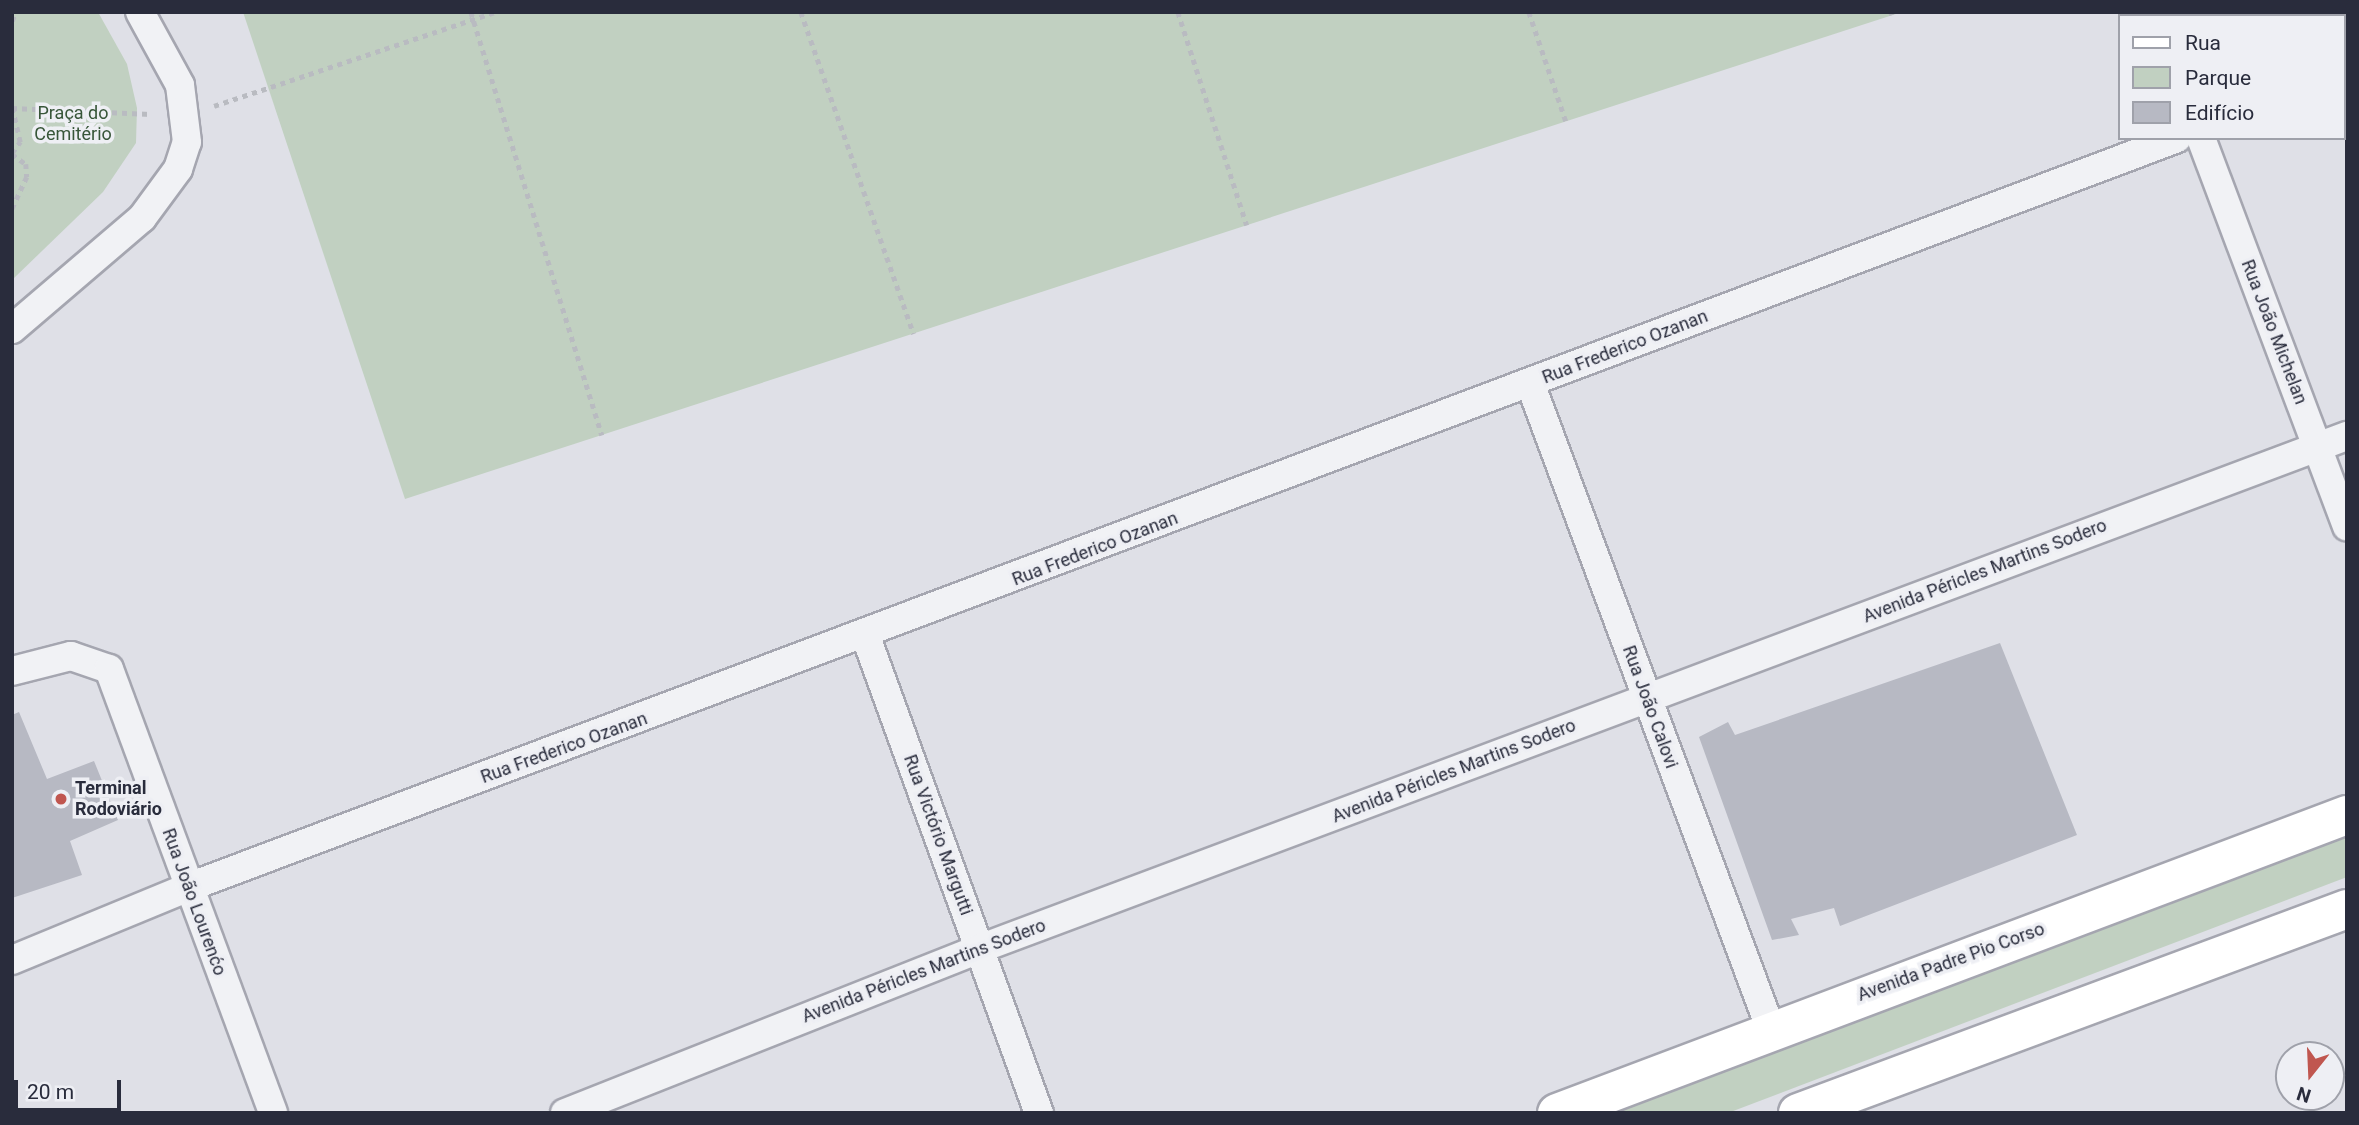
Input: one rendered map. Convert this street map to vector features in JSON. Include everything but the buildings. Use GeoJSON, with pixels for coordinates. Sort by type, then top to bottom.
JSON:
{"type":"FeatureCollection","features":[{"type":"Feature","properties":{"kind":"main road","name":"Avenida Padre Pio Corso"},"geometry":{"type":"LineString","coordinates":[[1557,1113],[1771,1030],[2347,815]]}},
{"type":"Feature","properties":{"kind":"main road"},"geometry":{"type":"LineString","coordinates":[[1802,1112],[2347,909]]}},
{"type":"Feature","properties":{"kind":"street"},"geometry":{"type":"LineString","coordinates":[[12,329],[166,189],[187,142],[186,116],[170,60],[140,12]]}},
{"type":"Feature","properties":{"kind":"street","name":"Rua Frederico Ozanan"},"geometry":{"type":"LineString","coordinates":[[12,960],[189,887],[866,637],[2172,140]]}},
{"type":"Feature","properties":{"kind":"street","name":"Rua João Michelan"},"geometry":{"type":"LineString","coordinates":[[2202,140],[2347,527]]}},
{"type":"Feature","properties":{"kind":"street","name":"Rua João Calovi"},"geometry":{"type":"LineString","coordinates":[[1530,383],[1771,1030]]}},
{"type":"Feature","properties":{"kind":"street","name":"Avenida Péricles Martins Sodero"},"geometry":{"type":"LineString","coordinates":[[565,1113],[979,949],[2347,436]]}},
{"type":"Feature","properties":{"kind":"street","name":"Rua Victório Margutti"},"geometry":{"type":"LineString","coordinates":[[866,637],[1039,1113]]}},
{"type":"Feature","properties":{"kind":"street","name":"Rua João Lourenćo"},"geometry":{"type":"LineString","coordinates":[[12,671],[71,656],[109,669],[273,1113]]}},
{"type":"Feature","properties":{"kind":"path"},"geometry":{"type":"LineString","coordinates":[[12,21],[16,12]]}},
{"type":"Feature","properties":{"kind":"path"},"geometry":{"type":"LineString","coordinates":[[471,12],[602,435]]}},
{"type":"Feature","properties":{"kind":"path"},"geometry":{"type":"LineString","coordinates":[[12,209],[27,177],[26,164],[12,153],[20,142],[12,108],[186,116],[495,12]]}},
{"type":"Feature","properties":{"kind":"path"},"geometry":{"type":"LineString","coordinates":[[801,12],[914,334]]}},
{"type":"Feature","properties":{"kind":"path"},"geometry":{"type":"LineString","coordinates":[[1178,12],[1247,225]]}},
{"type":"Feature","properties":{"kind":"path"},"geometry":{"type":"LineString","coordinates":[[1529,12],[1566,121]]}},
{"type":"Feature","properties":{"kind":"green space","name":"Praça do Cemitério"},"geometry":{"type":"Polygon","coordinates":[[[12,12],[98,12],[127,64],[137,108],[136,143],[103,192],[12,280],[12,12]]]}},
{"type":"Feature","properties":{"kind":"green space"},"geometry":{"type":"Polygon","coordinates":[[[243,12],[1902,12],[405,499],[243,12]]]}},
{"type":"Feature","properties":{"kind":"green space"},"geometry":{"type":"Polygon","coordinates":[[[2347,829],[2347,877],[1728,1113],[1603,1113],[2347,829]]]}},
{"type":"Feature","properties":{"kind":"place","name":"Terminal Rodoviário"},"geometry":{"type":"Point","coordinates":[61,799]}}]}
